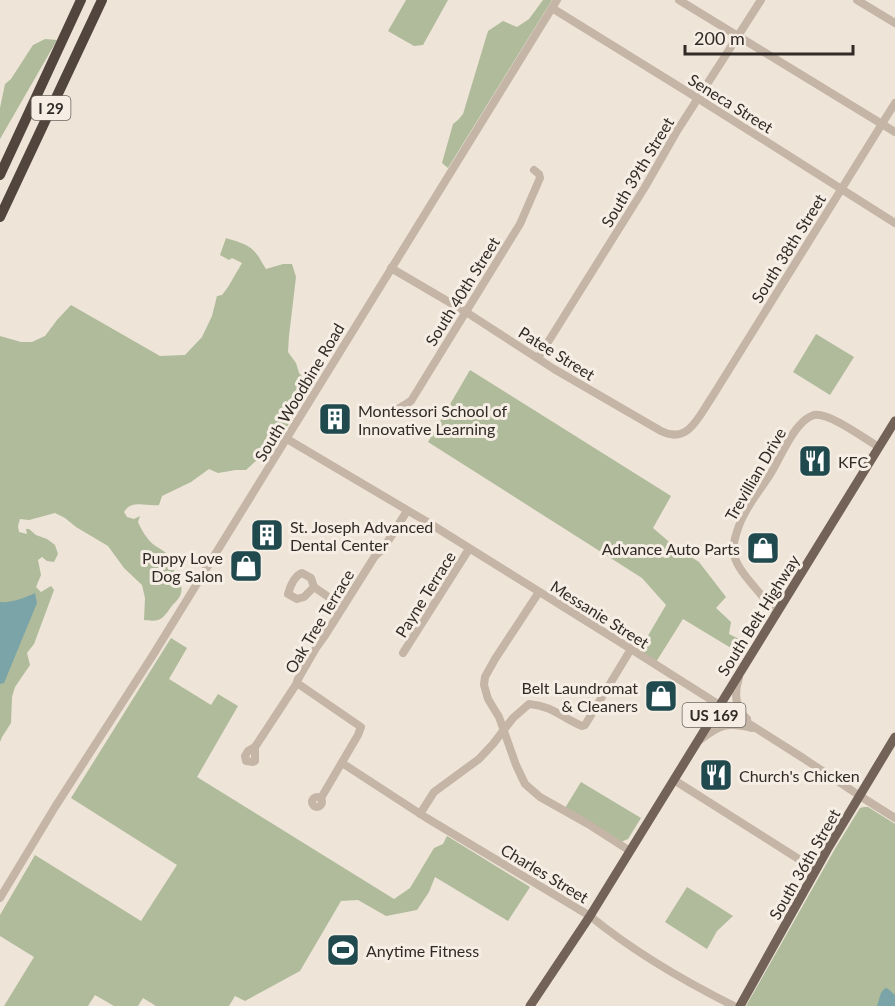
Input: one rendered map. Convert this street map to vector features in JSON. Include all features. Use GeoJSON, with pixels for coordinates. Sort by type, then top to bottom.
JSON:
{"type":"FeatureCollection","features":[{"type":"Feature","properties":{"kind":"highway","name":"I 29"},"geometry":{"type":"LineString","coordinates":[[0,175],[81,0]]}},
{"type":"Feature","properties":{"kind":"highway","name":"I 29"},"geometry":{"type":"LineString","coordinates":[[0,217],[102,0]]}},
{"type":"Feature","properties":{"kind":"main road","name":"South Belt Highway"},"geometry":{"type":"LineString","coordinates":[[530,1006],[590,916],[895,421]]}},
{"type":"Feature","properties":{"kind":"main road","name":"South 36th Street"},"geometry":{"type":"LineString","coordinates":[[740,1006],[816,870],[895,737]]}},
{"type":"Feature","properties":{"kind":"street","name":"South Woodbine Road"},"geometry":{"type":"LineString","coordinates":[[0,898],[153,655],[557,0]]}},
{"type":"Feature","properties":{"kind":"street"},"geometry":{"type":"LineString","coordinates":[[680,0],[895,132]]}},
{"type":"Feature","properties":{"kind":"street","name":"South 39th Street"},"geometry":{"type":"LineString","coordinates":[[538,358],[761,0]]}},
{"type":"Feature","properties":{"kind":"street"},"geometry":{"type":"LineString","coordinates":[[857,0],[895,23]]}},
{"type":"Feature","properties":{"kind":"street","name":"Seneca Street"},"geometry":{"type":"LineString","coordinates":[[552,8],[895,223]]}},
{"type":"Feature","properties":{"kind":"street","name":"South 38th Street"},"geometry":{"type":"LineString","coordinates":[[705,408],[895,103]]}},
{"type":"Feature","properties":{"kind":"street","name":"South 40th Street"},"geometry":{"type":"LineString","coordinates":[[386,413],[411,401],[520,224],[540,178],[534,170]]}},
{"type":"Feature","properties":{"kind":"street","name":"Patee Street"},"geometry":{"type":"LineString","coordinates":[[391,268],[668,434],[680,435],[691,428],[705,408]]}},
{"type":"Feature","properties":{"kind":"street","name":"Trevillian Drive"},"geometry":{"type":"LineString","coordinates":[[776,615],[734,557],[734,542],[745,512],[798,427],[808,418],[826,416],[879,447]]}},
{"type":"Feature","properties":{"kind":"street","name":"Messanie Street"},"geometry":{"type":"LineString","coordinates":[[287,438],[631,649],[895,818]]}},
{"type":"Feature","properties":{"kind":"street","name":"Oak Tree Terrace"},"geometry":{"type":"LineString","coordinates":[[255,747],[375,556],[383,549],[407,511]]}},
{"type":"Feature","properties":{"kind":"street","name":"Payne Terrace"},"geometry":{"type":"LineString","coordinates":[[403,653],[469,549]]}},
{"type":"Feature","properties":{"kind":"street"},"geometry":{"type":"LineString","coordinates":[[314,587],[343,607]]}},
{"type":"Feature","properties":{"kind":"street"},"geometry":{"type":"LineString","coordinates":[[539,592],[485,676],[484,685],[488,699],[500,717],[525,784],[540,797],[630,851]]}},
{"type":"Feature","properties":{"kind":"street"},"geometry":{"type":"LineString","coordinates":[[420,814],[434,792],[479,759],[519,711],[529,704],[540,705],[577,724],[585,725],[631,649]]}},
{"type":"Feature","properties":{"kind":"street"},"geometry":{"type":"LineString","coordinates":[[741,670],[736,686],[736,701],[744,717],[759,730]]}},
{"type":"Feature","properties":{"kind":"street"},"geometry":{"type":"LineString","coordinates":[[297,683],[361,727],[321,798]]}},
{"type":"Feature","properties":{"kind":"street"},"geometry":{"type":"LineString","coordinates":[[697,742],[722,726],[736,724],[759,730]]}},
{"type":"Feature","properties":{"kind":"street","name":"Charles Street"},"geometry":{"type":"LineString","coordinates":[[342,763],[420,814],[590,916],[663,967],[734,1006]]}},
{"type":"Feature","properties":{"kind":"street"},"geometry":{"type":"LineString","coordinates":[[674,780],[816,870]]}},
{"type":"Feature","properties":{"kind":"green space"},"geometry":{"type":"Polygon","coordinates":[[[406,0],[448,0],[423,45],[414,46],[388,31],[406,0]]]}},
{"type":"Feature","properties":{"kind":"green space"},"geometry":{"type":"Polygon","coordinates":[[[543,0],[552,0],[448,168],[442,163],[453,124],[463,114],[488,31],[503,21],[517,27],[529,19],[543,0]]]}},
{"type":"Feature","properties":{"kind":"green space"},"geometry":{"type":"Polygon","coordinates":[[[45,39],[57,40],[0,139],[0,108],[5,84],[11,79],[33,45],[45,39]]]}},
{"type":"Feature","properties":{"kind":"green space"},"geometry":{"type":"Polygon","coordinates":[[[226,238],[251,249],[266,269],[292,264],[296,277],[288,352],[305,380],[314,382],[282,435],[279,434],[269,449],[246,470],[218,473],[209,469],[191,482],[162,496],[159,505],[135,505],[124,512],[127,517],[134,519],[140,516],[138,522],[143,532],[151,543],[167,554],[181,584],[180,596],[160,619],[144,620],[145,598],[142,585],[124,568],[108,546],[55,513],[29,520],[20,519],[19,532],[27,534],[26,529],[29,529],[36,535],[47,539],[55,545],[58,554],[54,562],[42,557],[38,560],[41,575],[36,587],[41,592],[51,586],[54,590],[34,644],[27,653],[30,665],[15,687],[12,697],[11,723],[0,742],[0,336],[21,342],[32,342],[45,336],[71,305],[160,356],[185,355],[202,337],[212,316],[217,296],[222,295],[242,263],[220,255],[226,238]]]}},
{"type":"Feature","properties":{"kind":"green space"},"geometry":{"type":"Polygon","coordinates":[[[816,334],[854,357],[830,395],[793,372],[816,334]]]}},
{"type":"Feature","properties":{"kind":"green space"},"geometry":{"type":"Polygon","coordinates":[[[470,370],[671,496],[653,528],[674,546],[699,562],[726,597],[716,608],[731,622],[729,634],[739,639],[736,651],[683,619],[656,662],[639,651],[666,605],[642,578],[428,442],[470,370]]]}},
{"type":"Feature","properties":{"kind":"green space"},"geometry":{"type":"Polygon","coordinates":[[[171,638],[187,648],[169,679],[211,705],[218,694],[238,706],[197,777],[394,899],[410,888],[434,848],[443,844],[447,836],[530,887],[508,921],[435,877],[429,892],[417,910],[386,916],[358,900],[341,901],[300,971],[245,1001],[235,996],[229,1006],[156,1006],[143,998],[138,1006],[114,1006],[95,995],[88,1006],[4,1006],[34,957],[0,936],[0,915],[35,855],[141,921],[177,865],[71,798],[171,638]]]}},
{"type":"Feature","properties":{"kind":"green space"},"geometry":{"type":"Polygon","coordinates":[[[581,782],[641,818],[628,839],[621,842],[565,808],[581,782]]]}},
{"type":"Feature","properties":{"kind":"green space"},"geometry":{"type":"Polygon","coordinates":[[[868,807],[895,824],[895,1006],[746,1006],[836,847],[860,808],[868,807]]]}},
{"type":"Feature","properties":{"kind":"green space"},"geometry":{"type":"Polygon","coordinates":[[[687,887],[733,916],[717,931],[707,949],[665,922],[687,887]]]}},
{"type":"Feature","properties":{"kind":"water"},"geometry":{"type":"Polygon","coordinates":[[[35,593],[37,603],[4,683],[0,684],[0,602],[18,600],[35,593]]]}},
{"type":"Feature","properties":{"kind":"water"},"geometry":{"type":"Polygon","coordinates":[[[887,988],[895,995],[895,1006],[877,1006],[881,993],[887,988]]]}},
{"type":"Feature","properties":{"kind":"place","name":"Montessori School of Innovative Learning"},"geometry":{"type":"Point","coordinates":[335,419]}},
{"type":"Feature","properties":{"kind":"place","name":"KFC"},"geometry":{"type":"Point","coordinates":[815,461]}},
{"type":"Feature","properties":{"kind":"place","name":"St. Joseph Advanced Dental Center"},"geometry":{"type":"Point","coordinates":[267,535]}},
{"type":"Feature","properties":{"kind":"place","name":"Advance Auto Parts"},"geometry":{"type":"Point","coordinates":[763,548]}},
{"type":"Feature","properties":{"kind":"place","name":"Puppy Love Dog Salon"},"geometry":{"type":"Point","coordinates":[246,566]}},
{"type":"Feature","properties":{"kind":"place","name":"Belt Laundromat & Cleaners"},"geometry":{"type":"Point","coordinates":[661,696]}},
{"type":"Feature","properties":{"kind":"place","name":"Church's Chicken"},"geometry":{"type":"Point","coordinates":[716,775]}},
{"type":"Feature","properties":{"kind":"place","name":"Anytime Fitness"},"geometry":{"type":"Point","coordinates":[343,950]}}]}
